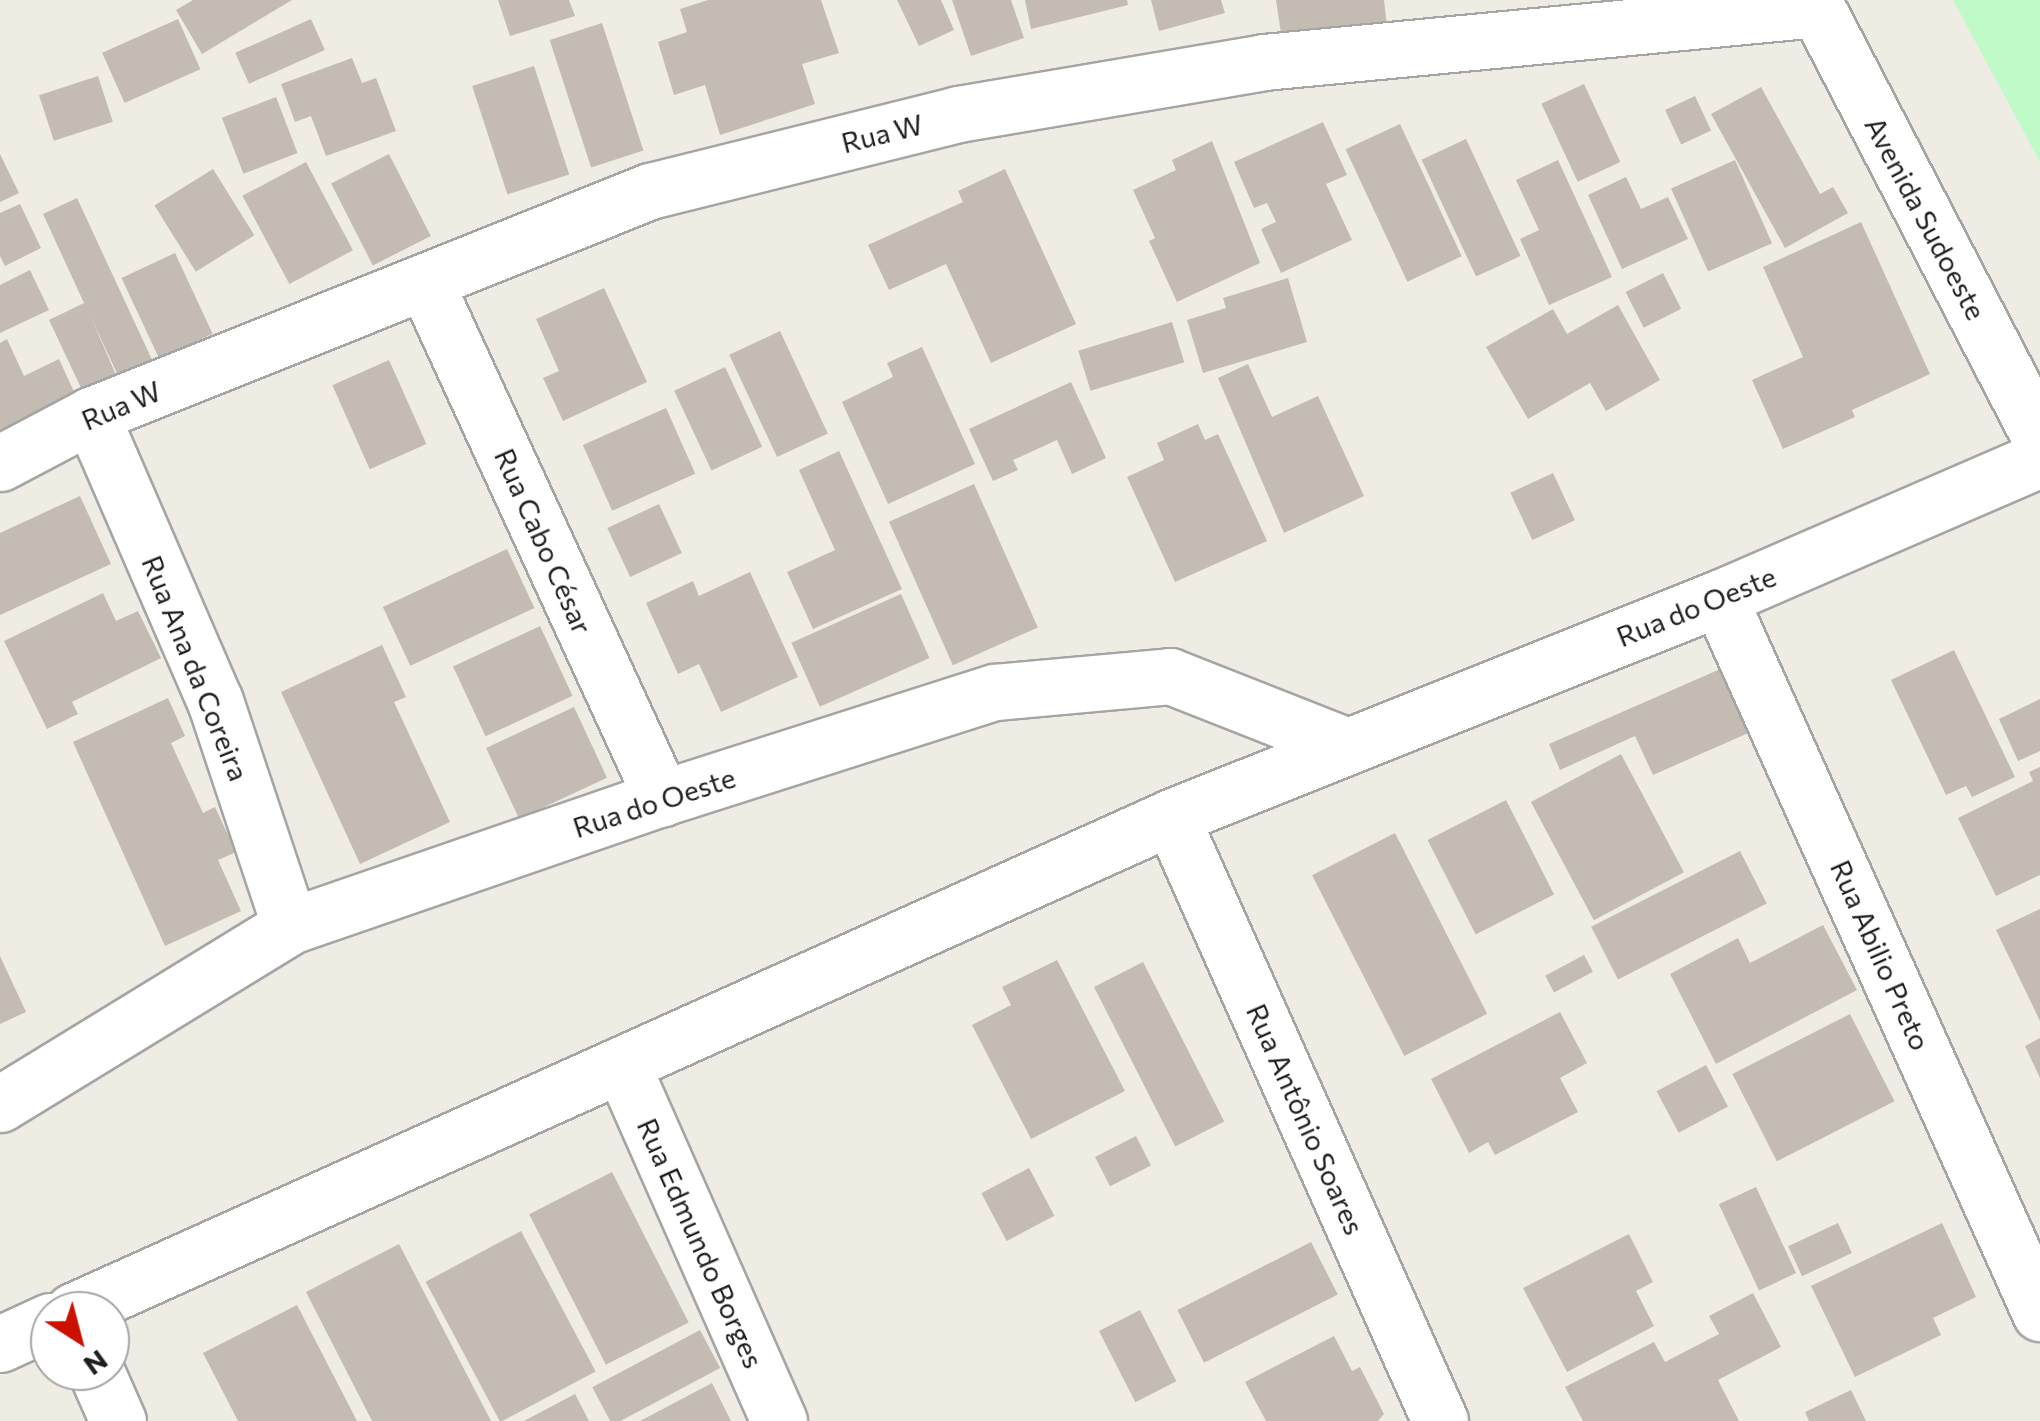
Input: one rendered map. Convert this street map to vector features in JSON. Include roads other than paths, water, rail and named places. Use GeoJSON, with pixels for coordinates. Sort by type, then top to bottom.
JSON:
{"type":"FeatureCollection","features":[{"type":"Feature","properties":{"kind":"street","name":"Rua W"},"geometry":{"type":"LineString","coordinates":[[0,464],[91,415],[650,192],[958,114],[1264,62],[1815,4]]}},
{"type":"Feature","properties":{"kind":"street","name":"Avenida Sudoeste"},"geometry":{"type":"LineString","coordinates":[[1815,4],[2040,437]]}},
{"type":"Feature","properties":{"kind":"street","name":"Rua Cabo César"},"geometry":{"type":"LineString","coordinates":[[426,284],[662,798]]}},
{"type":"Feature","properties":{"kind":"street","name":"Rua Ana da Coreira"},"geometry":{"type":"LineString","coordinates":[[91,415],[216,701],[290,926]]}},
{"type":"Feature","properties":{"kind":"street","name":"Rua do Oeste"},"geometry":{"type":"LineString","coordinates":[[117,1291],[1171,817],[1719,598],[2040,459]]}},
{"type":"Feature","properties":{"kind":"street","name":"Rua Abilio Preto"},"geometry":{"type":"LineString","coordinates":[[1719,598],[2040,1313]]}},
{"type":"Feature","properties":{"kind":"street","name":"Rua do Oeste"},"geometry":{"type":"LineString","coordinates":[[0,1104],[290,926],[662,798],[995,692],[1170,676],[1348,746]]}},
{"type":"Feature","properties":{"kind":"street","name":"Rua Antônio Soares"},"geometry":{"type":"LineString","coordinates":[[1171,817],[1440,1421]]}},
{"type":"Feature","properties":{"kind":"street","name":"Rua Edmundo Borges"},"geometry":{"type":"LineString","coordinates":[[622,1064],[779,1421]]}},
{"type":"Feature","properties":{"kind":"street"},"geometry":{"type":"LineString","coordinates":[[0,1344],[30,1330]]}},
{"type":"Feature","properties":{"kind":"street"},"geometry":{"type":"LineString","coordinates":[[105,1391],[118,1421]]}}]}
